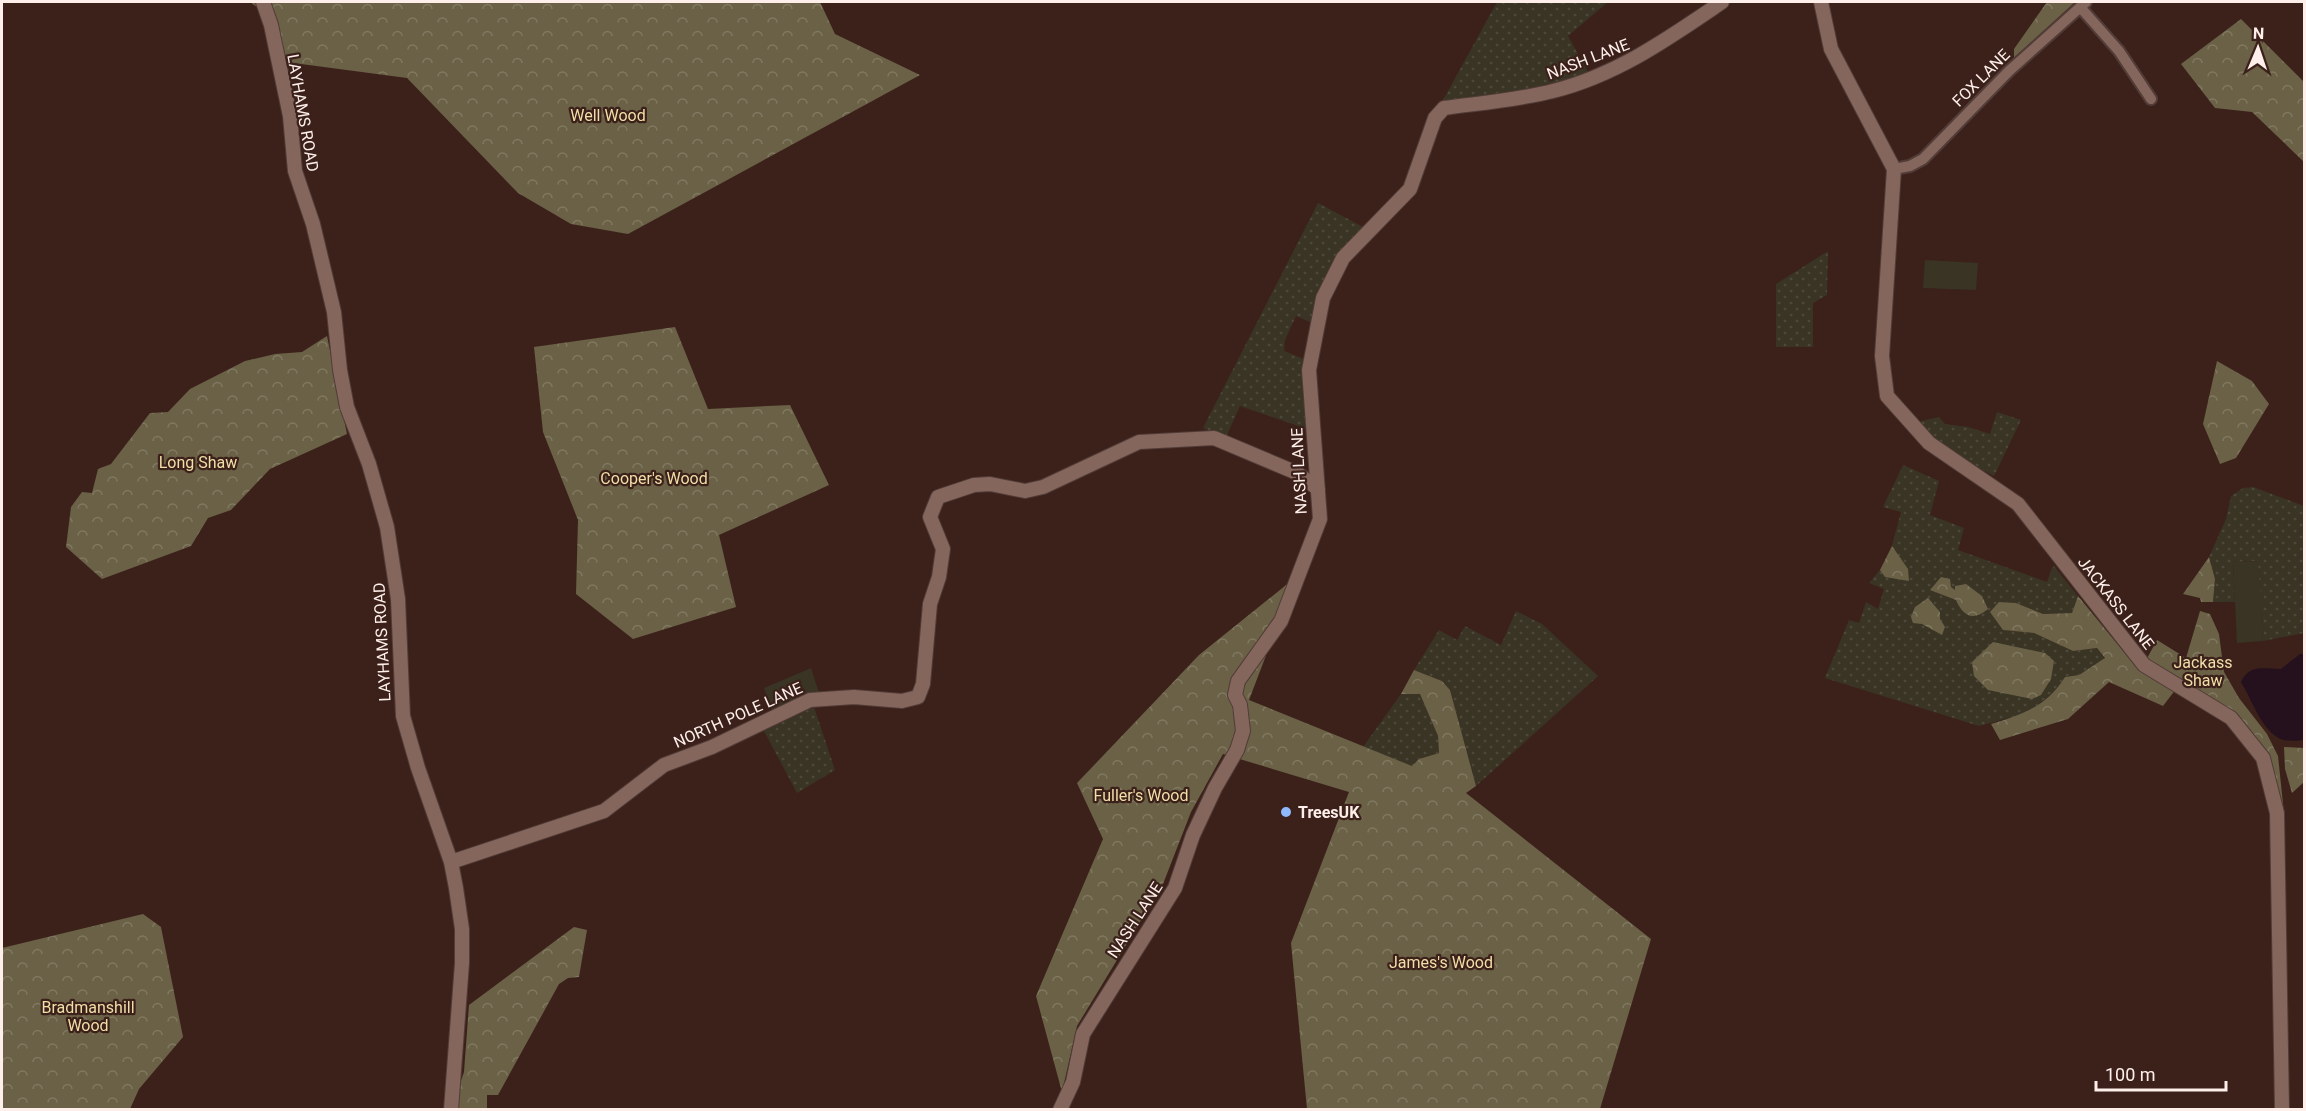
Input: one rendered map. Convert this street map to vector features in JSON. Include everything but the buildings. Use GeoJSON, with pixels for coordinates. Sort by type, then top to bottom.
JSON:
{"type":"FeatureCollection","features":[{"type":"Feature","properties":{"kind":"street","name":"LAYHAMS ROAD"},"geometry":{"type":"LineString","coordinates":[[263,2],[271,25],[290,116],[295,171],[313,224],[334,312],[339,362],[347,407],[369,464],[387,527],[398,608],[400,696],[403,716],[417,768],[451,862],[462,929],[451,1110]]}},
{"type":"Feature","properties":{"kind":"street","name":"NASH LANE"},"geometry":{"type":"LineString","coordinates":[[1060,1110],[1073,1082],[1083,1034],[1176,888],[1194,835],[1215,788],[1238,750],[1243,731],[1240,705],[1236,695],[1238,681],[1281,621],[1320,519],[1309,370],[1323,298],[1343,258],[1410,189],[1435,118],[1444,108],[1554,92],[1620,67],[1644,55],[1722,2]]}},
{"type":"Feature","properties":{"kind":"street"},"geometry":{"type":"LineString","coordinates":[[1821,2],[1831,49],[1894,169]]}},
{"type":"Feature","properties":{"kind":"street"},"geometry":{"type":"LineString","coordinates":[[2083,4],[2119,51],[2151,99]]}},
{"type":"Feature","properties":{"kind":"street","name":"FOX LANE"},"geometry":{"type":"LineString","coordinates":[[1894,169],[1910,166],[1923,159],[2008,71],[2083,4]]}},
{"type":"Feature","properties":{"kind":"street","name":"JACKASS LANE"},"geometry":{"type":"LineString","coordinates":[[1894,169],[1882,356],[1887,396],[1929,443],[2018,504],[2144,665],[2231,718],[2263,758],[2277,813],[2282,1110]]}},
{"type":"Feature","properties":{"kind":"street","name":"NORTH POLE LANE"},"geometry":{"type":"LineString","coordinates":[[451,862],[604,811],[664,765],[712,747],[810,700],[854,697],[902,701],[918,697],[923,684],[930,604],[939,577],[943,549],[930,517],[938,497],[974,485],[990,484],[1025,491],[1043,487],[1118,452],[1128,445],[1159,440],[1214,438],[1297,473],[1318,489]]}},
{"type":"Feature","properties":{"kind":"street"},"geometry":{"type":"LineString","coordinates":[[1297,473],[1316,458]]}},
{"type":"Feature","properties":{"kind":"shaded area"},"geometry":{"type":"Polygon","coordinates":[[[1497,2],[1608,2],[1568,36],[1588,72],[1549,86],[1442,102],[1497,2]]]}},
{"type":"Feature","properties":{"kind":"shaded area"},"geometry":{"type":"Polygon","coordinates":[[[1318,203],[1365,228],[1328,272],[1313,323],[1296,316],[1285,340],[1284,351],[1304,359],[1303,385],[1307,429],[1240,406],[1226,437],[1203,428],[1318,203]]]}},
{"type":"Feature","properties":{"kind":"shaded area"},"geometry":{"type":"Polygon","coordinates":[[[1828,251],[1827,295],[1813,303],[1813,347],[1776,347],[1776,284],[1828,251]]]}},
{"type":"Feature","properties":{"kind":"shaded area"},"geometry":{"type":"Polygon","coordinates":[[[1925,260],[1978,263],[1976,290],[1923,288],[1925,260]]]}},
{"type":"Feature","properties":{"kind":"shaded area"},"geometry":{"type":"Polygon","coordinates":[[[1997,412],[2021,420],[1994,476],[1936,445],[1917,422],[1939,417],[1945,424],[1968,427],[1990,434],[1997,412]]]}},
{"type":"Feature","properties":{"kind":"shaded area"},"geometry":{"type":"Polygon","coordinates":[[[1903,465],[1939,481],[1930,515],[1964,528],[1958,550],[2047,582],[2053,565],[2078,596],[2072,613],[2043,614],[2016,603],[1999,602],[2003,630],[2034,633],[2073,651],[2097,648],[2105,659],[2079,675],[2065,677],[2057,690],[2027,713],[1979,726],[1825,678],[1849,620],[1859,623],[1866,602],[1878,609],[1884,589],[1869,583],[1888,560],[1901,512],[1883,507],[1903,465]]]}},
{"type":"Feature","properties":{"kind":"shaded area"},"geometry":{"type":"Polygon","coordinates":[[[2253,487],[2304,506],[2304,633],[2263,641],[2257,561],[2233,562],[2235,602],[2213,602],[2215,579],[2209,557],[2226,519],[2231,496],[2243,488],[2253,487]]]}},
{"type":"Feature","properties":{"kind":"shaded area"},"geometry":{"type":"Polygon","coordinates":[[[2258,561],[2263,641],[2237,643],[2233,562],[2258,561]]]}},
{"type":"Feature","properties":{"kind":"shaded area"},"geometry":{"type":"Polygon","coordinates":[[[1516,611],[1542,624],[1598,676],[1476,786],[1450,690],[1442,681],[1414,670],[1439,630],[1457,640],[1465,626],[1501,645],[1516,611]]]}},
{"type":"Feature","properties":{"kind":"shaded area"},"geometry":{"type":"Polygon","coordinates":[[[2300,654],[2304,654],[2304,740],[2280,739],[2266,726],[2241,682],[2248,672],[2263,668],[2281,669],[2300,654]]]}},
{"type":"Feature","properties":{"kind":"shaded area"},"geometry":{"type":"Polygon","coordinates":[[[811,668],[820,696],[774,715],[764,688],[811,668]]]}},
{"type":"Feature","properties":{"kind":"shaded area"},"geometry":{"type":"Polygon","coordinates":[[[1401,694],[1420,694],[1438,736],[1439,753],[1419,759],[1412,766],[1363,747],[1401,694]]]}},
{"type":"Feature","properties":{"kind":"shaded area"},"geometry":{"type":"Polygon","coordinates":[[[814,707],[835,770],[797,793],[764,731],[814,707]]]}},
{"type":"Feature","properties":{"kind":"green space","name":"Well Wood"},"geometry":{"type":"Polygon","coordinates":[[[250,2],[820,2],[835,34],[920,75],[628,234],[571,224],[518,193],[407,78],[286,62],[269,16],[250,2]]]}},
{"type":"Feature","properties":{"kind":"green space"},"geometry":{"type":"Polygon","coordinates":[[[2047,2],[2075,2],[2014,58],[2014,49],[2047,2]]]}},
{"type":"Feature","properties":{"kind":"green space"},"geometry":{"type":"Polygon","coordinates":[[[2241,19],[2304,82],[2304,162],[2252,112],[2215,108],[2181,64],[2241,19]]]}},
{"type":"Feature","properties":{"kind":"green space","name":"Cooper's Wood"},"geometry":{"type":"Polygon","coordinates":[[[675,327],[708,409],[790,405],[829,485],[719,535],[736,607],[633,639],[576,594],[578,520],[543,432],[534,347],[675,327]]]}},
{"type":"Feature","properties":{"kind":"green space","name":"Long Shaw"},"geometry":{"type":"Polygon","coordinates":[[[327,336],[347,434],[270,469],[231,510],[208,518],[191,546],[102,579],[66,547],[71,507],[82,492],[92,493],[98,469],[111,464],[150,413],[168,412],[190,389],[245,361],[275,354],[302,352],[327,336]]]}},
{"type":"Feature","properties":{"kind":"green space"},"geometry":{"type":"Polygon","coordinates":[[[2217,361],[2252,381],[2269,404],[2236,458],[2220,464],[2203,424],[2217,361]]]}},
{"type":"Feature","properties":{"kind":"green space"},"geometry":{"type":"Polygon","coordinates":[[[1892,546],[1908,569],[1909,581],[1885,577],[1880,570],[1892,546]]]}},
{"type":"Feature","properties":{"kind":"green space"},"geometry":{"type":"Polygon","coordinates":[[[2209,557],[2215,579],[2213,602],[2201,602],[2200,598],[2183,594],[2209,557]]]}},
{"type":"Feature","properties":{"kind":"green space","name":"James's Wood"},"geometry":{"type":"Polygon","coordinates":[[[1296,577],[1249,700],[1412,766],[1419,759],[1439,753],[1438,736],[1420,694],[1401,694],[1414,670],[1442,681],[1450,690],[1476,786],[1466,793],[1651,939],[1600,1109],[1307,1109],[1291,943],[1349,792],[1223,754],[1191,812],[1163,884],[1077,1026],[1062,1092],[1036,996],[1103,839],[1077,783],[1199,655],[1296,577]]]}},
{"type":"Feature","properties":{"kind":"green space"},"geometry":{"type":"Polygon","coordinates":[[[1941,577],[1950,579],[1951,587],[1955,590],[1955,586],[1966,584],[1982,596],[1988,609],[1978,615],[1969,615],[1962,610],[1956,600],[1930,590],[1941,577]]]}},
{"type":"Feature","properties":{"kind":"green space"},"geometry":{"type":"Polygon","coordinates":[[[2078,596],[2137,668],[2176,689],[2163,706],[2109,682],[2068,719],[2000,740],[1991,724],[2033,708],[2050,695],[2065,677],[2079,675],[2105,658],[2097,648],[2073,651],[2034,633],[2003,630],[1990,612],[1999,602],[2016,603],[2043,614],[2072,613],[2078,596]]]}},
{"type":"Feature","properties":{"kind":"green space"},"geometry":{"type":"Polygon","coordinates":[[[1928,598],[1940,612],[1940,619],[1945,627],[1942,635],[1922,624],[1913,623],[1911,617],[1915,607],[1928,598]]]}},
{"type":"Feature","properties":{"kind":"green space","name":"Jackass Shaw"},"geometry":{"type":"Polygon","coordinates":[[[2200,611],[2210,614],[2219,634],[2224,672],[2239,698],[2267,734],[2278,756],[2284,813],[2247,728],[2145,662],[2157,640],[2186,658],[2200,611]]]}},
{"type":"Feature","properties":{"kind":"green space"},"geometry":{"type":"Polygon","coordinates":[[[1993,642],[2045,653],[2054,661],[2051,679],[2041,695],[2032,699],[1988,690],[1974,676],[1972,662],[1993,642]]]}},
{"type":"Feature","properties":{"kind":"green space"},"geometry":{"type":"Polygon","coordinates":[[[2284,747],[2304,748],[2304,782],[2292,793],[2285,769],[2284,747]]]}},
{"type":"Feature","properties":{"kind":"green space","name":"Bradmanshill Wood"},"geometry":{"type":"Polygon","coordinates":[[[143,914],[161,927],[183,1037],[139,1089],[130,1109],[2,1109],[2,948],[143,914]]]}},
{"type":"Feature","properties":{"kind":"green space"},"geometry":{"type":"Polygon","coordinates":[[[574,927],[587,930],[579,977],[568,978],[559,984],[498,1095],[487,1095],[487,1109],[451,1110],[464,1072],[469,1005],[574,927]]]}},
{"type":"Feature","properties":{"kind":"place","name":"TreesUK"},"geometry":{"type":"Point","coordinates":[1286,812]}},
{"type":"Feature","properties":{"kind":"park label","name":"Fuller's Wood"},"geometry":{"type":"Point","coordinates":[1141,795]}}]}
